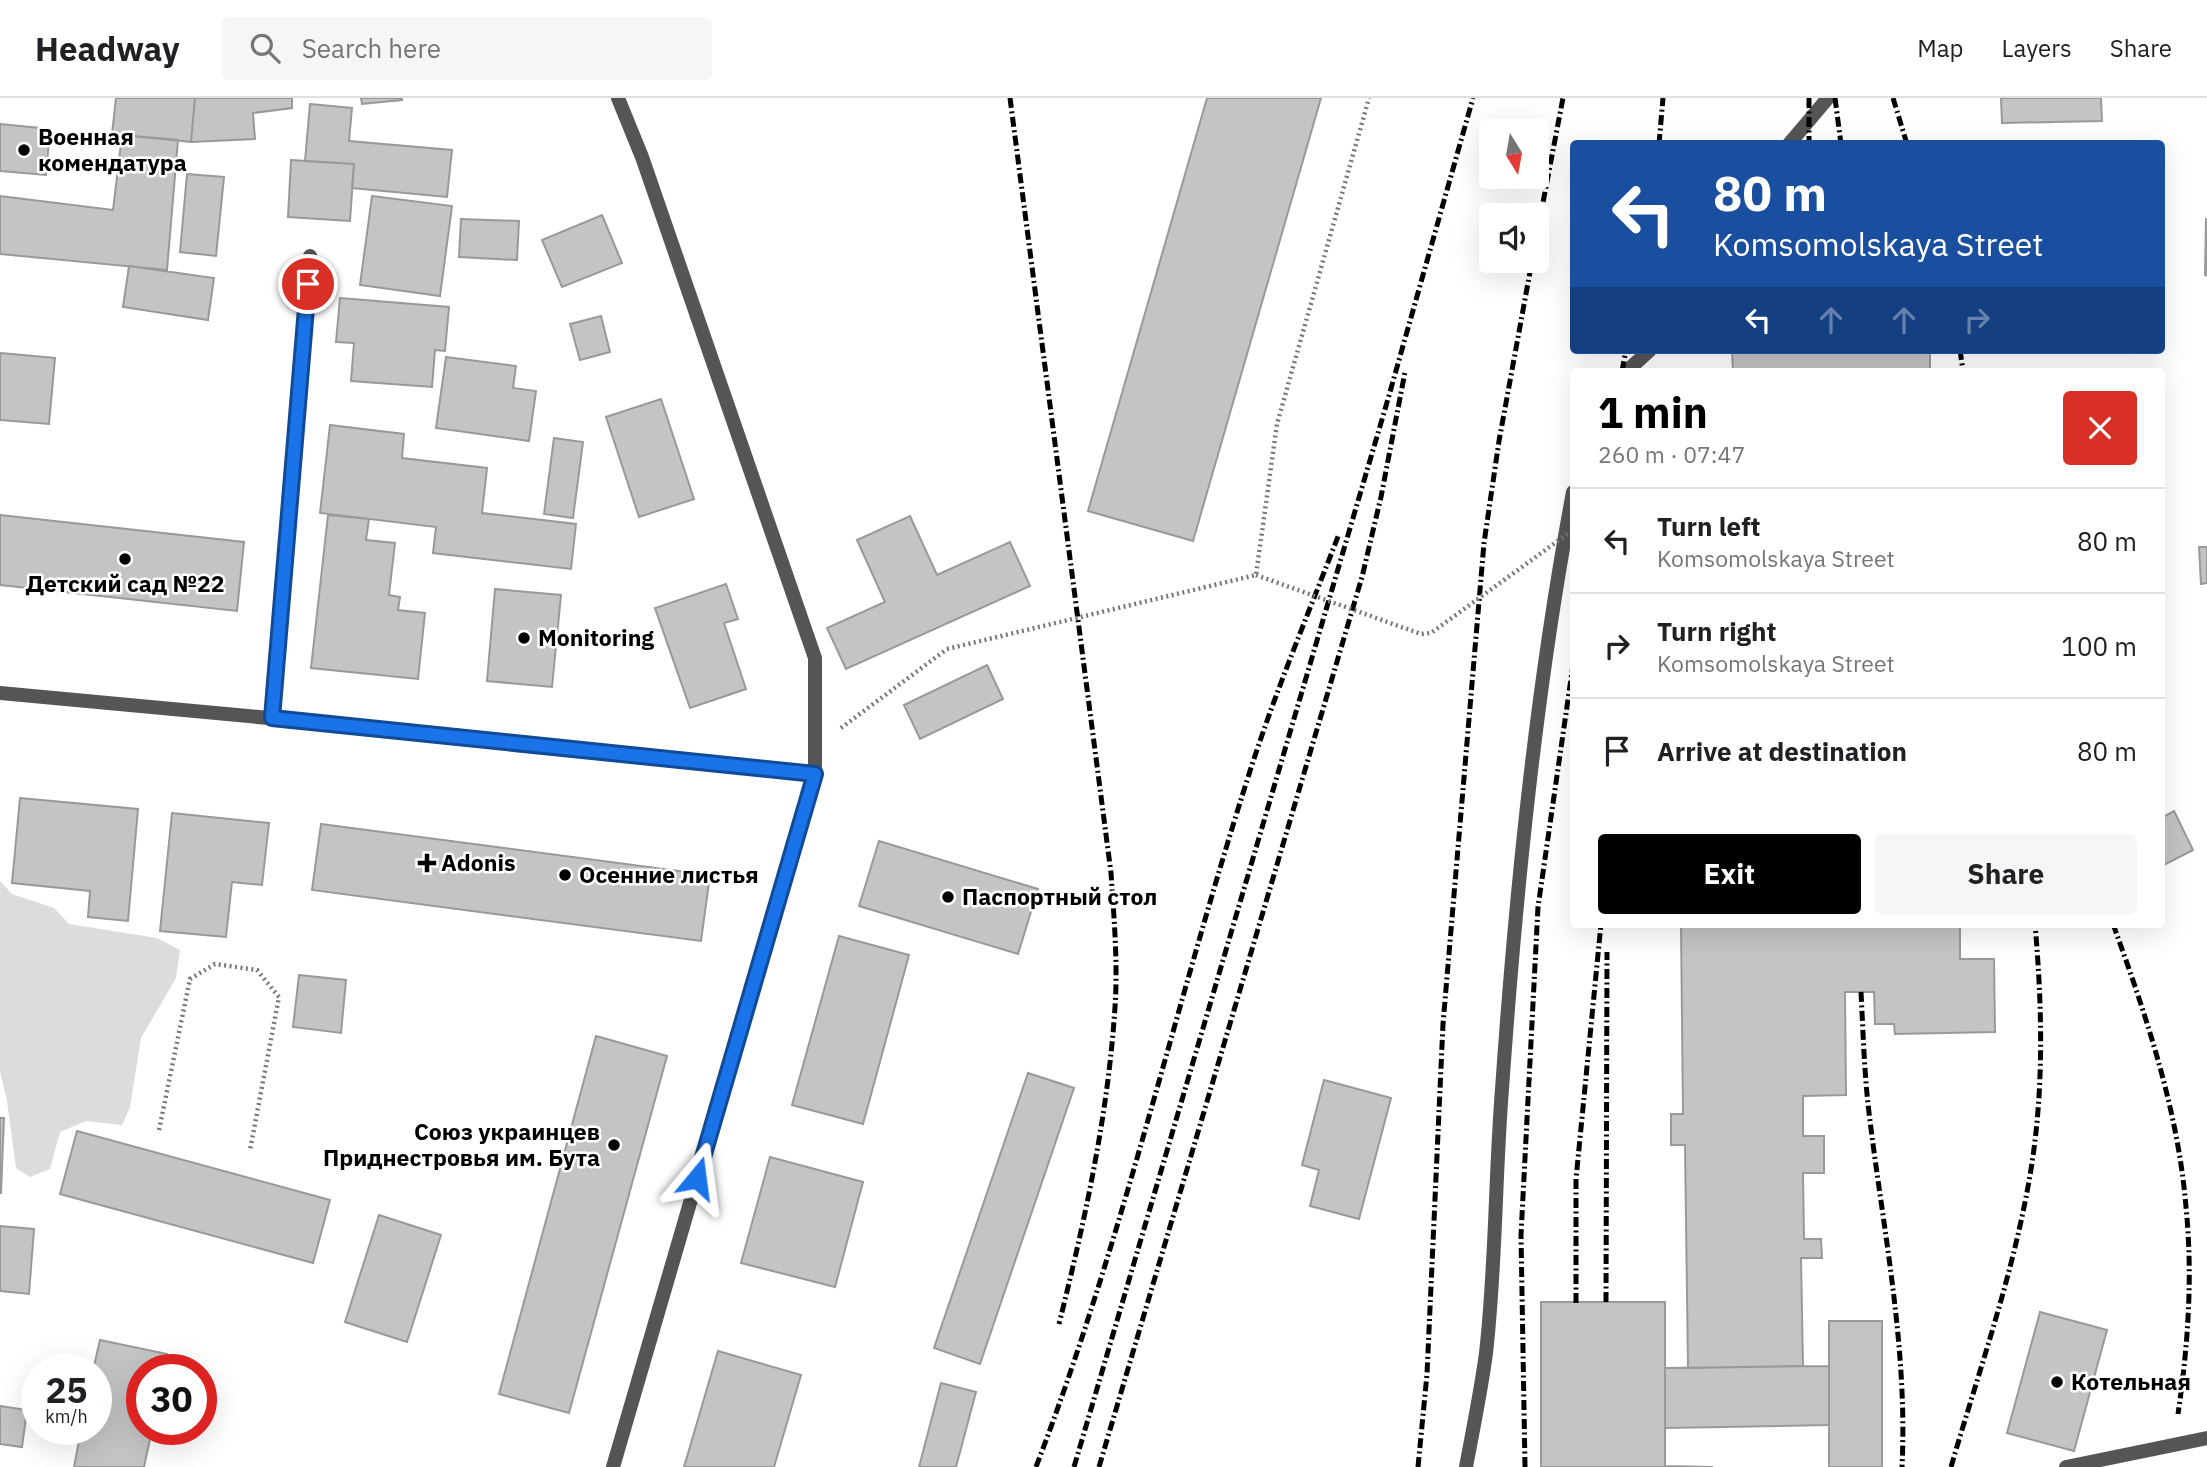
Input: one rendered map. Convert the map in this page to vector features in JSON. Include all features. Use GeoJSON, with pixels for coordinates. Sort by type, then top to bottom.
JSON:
{"type":"FeatureCollection","features":[{"type":"Feature","properties":{"kind":"street"},"geometry":{"type":"LineString","coordinates":[[613,1467],[815,774],[815,658],[660,206],[618,98]]}},
{"type":"Feature","properties":{"kind":"street"},"geometry":{"type":"LineString","coordinates":[[1792,140],[1828,98]]}},
{"type":"Feature","properties":{"kind":"street"},"geometry":{"type":"LineString","coordinates":[[272,718],[310,256]]}},
{"type":"Feature","properties":{"kind":"street"},"geometry":{"type":"LineString","coordinates":[[1630,368],[1646,354]]}},
{"type":"Feature","properties":{"kind":"street"},"geometry":{"type":"LineString","coordinates":[[1466,1467],[1479,1406],[1486,1350],[1510,980],[1535,724],[1553,599],[1570,508]]}},
{"type":"Feature","properties":{"kind":"street"},"geometry":{"type":"LineString","coordinates":[[0,693],[815,774]]}},
{"type":"Feature","properties":{"kind":"street"},"geometry":{"type":"LineString","coordinates":[[2066,1467],[2207,1438]]}},
{"type":"Feature","properties":{"kind":"path"},"geometry":{"type":"LineString","coordinates":[[1256,575],[1277,425],[1369,98]]}},
{"type":"Feature","properties":{"kind":"path"},"geometry":{"type":"LineString","coordinates":[[815,747],[947,649],[1256,575],[1421,634],[1431,633],[1570,532]]}},
{"type":"Feature","properties":{"kind":"path"},"geometry":{"type":"LineString","coordinates":[[159,1130],[190,979],[215,964],[257,970],[279,997],[250,1150]]}},
{"type":"Feature","properties":{"kind":"shaded area"},"geometry":{"type":"Polygon","coordinates":[[[0,881],[12,894],[54,908],[69,924],[157,938],[180,950],[176,978],[141,1038],[130,1107],[122,1125],[86,1121],[60,1132],[50,1169],[30,1177],[16,1168],[0,1071],[0,881]]]}},
{"type":"Feature","properties":{"kind":"building"},"geometry":{"type":"Polygon","coordinates":[[[116,98],[195,98],[191,142],[112,134],[116,98]]]}},
{"type":"Feature","properties":{"kind":"building"},"geometry":{"type":"Polygon","coordinates":[[[195,98],[292,98],[292,108],[253,113],[255,139],[191,142],[195,98]]]}},
{"type":"Feature","properties":{"kind":"building"},"geometry":{"type":"Polygon","coordinates":[[[361,98],[402,98],[402,100],[362,104],[361,98]]]}},
{"type":"Feature","properties":{"kind":"building"},"geometry":{"type":"Polygon","coordinates":[[[1207,98],[1321,98],[1193,541],[1088,511],[1207,98]]]}},
{"type":"Feature","properties":{"kind":"building"},"geometry":{"type":"Polygon","coordinates":[[[2001,98],[2101,98],[2102,121],[2002,123],[2001,98]]]}},
{"type":"Feature","properties":{"kind":"building"},"geometry":{"type":"Polygon","coordinates":[[[310,104],[352,108],[349,141],[452,150],[447,197],[352,188],[354,164],[305,161],[310,104]]]}},
{"type":"Feature","properties":{"kind":"building","name":"Военная комендатура"},"geometry":{"type":"Polygon","coordinates":[[[0,124],[50,129],[46,175],[0,171],[0,124]]]}},
{"type":"Feature","properties":{"kind":"building"},"geometry":{"type":"Polygon","coordinates":[[[122,135],[178,140],[167,270],[0,254],[0,196],[113,210],[122,135]]]}},
{"type":"Feature","properties":{"kind":"building"},"geometry":{"type":"Polygon","coordinates":[[[291,160],[354,164],[350,221],[288,217],[291,160]]]}},
{"type":"Feature","properties":{"kind":"building"},"geometry":{"type":"Polygon","coordinates":[[[187,174],[224,177],[216,256],[180,252],[187,174]]]}},
{"type":"Feature","properties":{"kind":"building"},"geometry":{"type":"Polygon","coordinates":[[[372,196],[452,206],[440,296],[360,285],[372,196]]]}},
{"type":"Feature","properties":{"kind":"building"},"geometry":{"type":"Polygon","coordinates":[[[602,215],[622,263],[562,287],[542,240],[602,215]]]}},
{"type":"Feature","properties":{"kind":"building"},"geometry":{"type":"Polygon","coordinates":[[[461,219],[519,221],[517,260],[459,257],[461,219]]]}},
{"type":"Feature","properties":{"kind":"building"},"geometry":{"type":"Polygon","coordinates":[[[2207,219],[2207,276],[2205,275],[2207,219]]]}},
{"type":"Feature","properties":{"kind":"building"},"geometry":{"type":"Polygon","coordinates":[[[129,266],[214,278],[208,320],[123,307],[129,266]]]}},
{"type":"Feature","properties":{"kind":"building"},"geometry":{"type":"Polygon","coordinates":[[[340,298],[449,307],[445,351],[435,350],[432,387],[351,381],[354,343],[336,342],[340,298]]]}},
{"type":"Feature","properties":{"kind":"building"},"geometry":{"type":"Polygon","coordinates":[[[601,316],[610,352],[580,360],[570,324],[601,316]]]}},
{"type":"Feature","properties":{"kind":"building"},"geometry":{"type":"Polygon","coordinates":[[[0,353],[55,358],[49,424],[0,420],[0,353]]]}},
{"type":"Feature","properties":{"kind":"building"},"geometry":{"type":"Polygon","coordinates":[[[1732,354],[1930,354],[1930,368],[1733,368],[1732,354]]]}},
{"type":"Feature","properties":{"kind":"building"},"geometry":{"type":"Polygon","coordinates":[[[446,357],[516,366],[513,388],[536,391],[529,441],[436,428],[446,357]]]}},
{"type":"Feature","properties":{"kind":"building"},"geometry":{"type":"Polygon","coordinates":[[[661,399],[694,499],[639,517],[606,417],[661,399]]]}},
{"type":"Feature","properties":{"kind":"building"},"geometry":{"type":"Polygon","coordinates":[[[330,425],[404,434],[402,458],[487,468],[482,513],[576,524],[571,569],[433,553],[436,527],[320,513],[330,425]]]}},
{"type":"Feature","properties":{"kind":"building"},"geometry":{"type":"Polygon","coordinates":[[[554,438],[583,442],[573,518],[544,514],[554,438]]]}},
{"type":"Feature","properties":{"kind":"building"},"geometry":{"type":"Polygon","coordinates":[[[0,515],[244,542],[237,611],[0,585],[0,515]]]}},
{"type":"Feature","properties":{"kind":"building"},"geometry":{"type":"Polygon","coordinates":[[[328,515],[369,519],[366,540],[395,543],[389,595],[400,597],[398,610],[425,613],[418,679],[311,668],[328,515]]]}},
{"type":"Feature","properties":{"kind":"building"},"geometry":{"type":"Polygon","coordinates":[[[910,516],[937,575],[1010,542],[1030,586],[846,669],[827,628],[885,602],[857,540],[910,516]]]}},
{"type":"Feature","properties":{"kind":"building"},"geometry":{"type":"Polygon","coordinates":[[[2199,547],[2207,547],[2207,583],[2201,584],[2199,547]]]}},
{"type":"Feature","properties":{"kind":"building"},"geometry":{"type":"Polygon","coordinates":[[[726,584],[738,619],[724,623],[746,689],[690,708],[655,608],[726,584]]]}},
{"type":"Feature","properties":{"kind":"building","name":"Monitoring"},"geometry":{"type":"Polygon","coordinates":[[[495,589],[561,595],[552,687],[487,681],[495,589]]]}},
{"type":"Feature","properties":{"kind":"building"},"geometry":{"type":"Polygon","coordinates":[[[987,665],[1003,699],[920,739],[904,705],[987,665]]]}},
{"type":"Feature","properties":{"kind":"building"},"geometry":{"type":"Polygon","coordinates":[[[20,798],[138,809],[128,921],[88,917],[90,891],[12,883],[20,798]]]}},
{"type":"Feature","properties":{"kind":"building"},"geometry":{"type":"Polygon","coordinates":[[[2174,811],[2193,850],[2165,864],[2165,816],[2174,811]]]}},
{"type":"Feature","properties":{"kind":"building"},"geometry":{"type":"Polygon","coordinates":[[[172,813],[269,823],[262,885],[232,882],[226,937],[160,931],[172,813]]]}},
{"type":"Feature","properties":{"kind":"building"},"geometry":{"type":"Polygon","coordinates":[[[321,824],[710,875],[701,941],[312,890],[321,824]]]}},
{"type":"Feature","properties":{"kind":"building","name":"Паспортный стол"},"geometry":{"type":"Polygon","coordinates":[[[879,841],[1038,889],[1018,954],[859,906],[879,841]]]}},
{"type":"Feature","properties":{"kind":"building"},"geometry":{"type":"Polygon","coordinates":[[[1681,928],[1960,928],[1960,959],[1994,959],[1995,1032],[1895,1034],[1894,1024],[1875,1024],[1874,992],[1845,992],[1846,1095],[1803,1096],[1803,1136],[1824,1136],[1824,1173],[1803,1173],[1804,1239],[1821,1239],[1822,1258],[1801,1258],[1803,1366],[1688,1368],[1685,1145],[1671,1145],[1671,1114],[1683,1114],[1681,928]]]}},
{"type":"Feature","properties":{"kind":"building"},"geometry":{"type":"Polygon","coordinates":[[[839,936],[909,955],[863,1124],[792,1105],[839,936]]]}},
{"type":"Feature","properties":{"kind":"building"},"geometry":{"type":"Polygon","coordinates":[[[299,975],[346,980],[341,1033],[293,1027],[299,975]]]}},
{"type":"Feature","properties":{"kind":"building"},"geometry":{"type":"Polygon","coordinates":[[[596,1036],[667,1056],[569,1413],[499,1394],[596,1036]]]}},
{"type":"Feature","properties":{"kind":"building"},"geometry":{"type":"Polygon","coordinates":[[[1028,1073],[1074,1088],[980,1364],[934,1348],[1028,1073]]]}},
{"type":"Feature","properties":{"kind":"building"},"geometry":{"type":"Polygon","coordinates":[[[1324,1080],[1391,1098],[1359,1219],[1310,1206],[1319,1170],[1302,1165],[1324,1080]]]}},
{"type":"Feature","properties":{"kind":"building"},"geometry":{"type":"Polygon","coordinates":[[[0,1118],[4,1118],[1,1193],[0,1193],[0,1118]]]}},
{"type":"Feature","properties":{"kind":"building"},"geometry":{"type":"Polygon","coordinates":[[[77,1131],[330,1200],[313,1263],[60,1194],[77,1131]]]}},
{"type":"Feature","properties":{"kind":"building"},"geometry":{"type":"Polygon","coordinates":[[[770,1157],[863,1182],[835,1287],[741,1263],[770,1157]]]}},
{"type":"Feature","properties":{"kind":"building"},"geometry":{"type":"Polygon","coordinates":[[[379,1215],[441,1235],[407,1342],[345,1322],[379,1215]]]}},
{"type":"Feature","properties":{"kind":"building"},"geometry":{"type":"Polygon","coordinates":[[[0,1226],[34,1229],[29,1294],[0,1291],[0,1226]]]}},
{"type":"Feature","properties":{"kind":"building"},"geometry":{"type":"Polygon","coordinates":[[[1541,1302],[1665,1302],[1665,1466],[1713,1467],[1541,1467],[1541,1302]]]}},
{"type":"Feature","properties":{"kind":"building","name":"Котельная"},"geometry":{"type":"Polygon","coordinates":[[[2040,1312],[2107,1330],[2074,1451],[2007,1433],[2040,1312]]]}},
{"type":"Feature","properties":{"kind":"building"},"geometry":{"type":"Polygon","coordinates":[[[1829,1321],[1882,1321],[1882,1467],[1829,1467],[1829,1321]]]}},
{"type":"Feature","properties":{"kind":"building"},"geometry":{"type":"Polygon","coordinates":[[[100,1340],[167,1354],[126,1354],[126,1445],[149,1445],[144,1467],[74,1467],[78,1445],[112,1445],[112,1354],[97,1354],[100,1340]]]}},
{"type":"Feature","properties":{"kind":"building"},"geometry":{"type":"Polygon","coordinates":[[[718,1351],[801,1375],[774,1467],[684,1467],[718,1351]]]}},
{"type":"Feature","properties":{"kind":"building"},"geometry":{"type":"Polygon","coordinates":[[[1829,1366],[1829,1425],[1665,1428],[1665,1368],[1829,1366]]]}},
{"type":"Feature","properties":{"kind":"building"},"geometry":{"type":"Polygon","coordinates":[[[941,1383],[976,1392],[956,1467],[919,1467],[941,1383]]]}},
{"type":"Feature","properties":{"kind":"building"},"geometry":{"type":"Polygon","coordinates":[[[0,1406],[21,1409],[22,1447],[0,1444],[0,1406]]]}},
{"type":"Feature","properties":{"kind":"railway"},"geometry":{"type":"LineString","coordinates":[[1010,98],[1111,873],[1115,940],[1115,1007],[1107,1087],[1078,1246],[1059,1324]]}},
{"type":"Feature","properties":{"kind":"railway"},"geometry":{"type":"LineString","coordinates":[[1074,1467],[1388,399],[1473,98]]}},
{"type":"Feature","properties":{"kind":"railway"},"geometry":{"type":"LineString","coordinates":[[1543,203],[1563,98]]}},
{"type":"Feature","properties":{"kind":"railway"},"geometry":{"type":"LineString","coordinates":[[1659,140],[1663,98]]}},
{"type":"Feature","properties":{"kind":"railway"},"geometry":{"type":"LineString","coordinates":[[1809,98],[1809,140]]}},
{"type":"Feature","properties":{"kind":"railway"},"geometry":{"type":"LineString","coordinates":[[1835,98],[1840,140]]}},
{"type":"Feature","properties":{"kind":"railway"},"geometry":{"type":"LineString","coordinates":[[1893,98],[1906,140]]}},
{"type":"Feature","properties":{"kind":"railway"},"geometry":{"type":"LineString","coordinates":[[1418,1467],[1427,1374],[1443,1024],[1484,543],[1499,441],[1530,273]]}},
{"type":"Feature","properties":{"kind":"railway"},"geometry":{"type":"LineString","coordinates":[[1623,368],[1625,354]]}},
{"type":"Feature","properties":{"kind":"railway"},"geometry":{"type":"LineString","coordinates":[[1961,354],[1963,368]]}},
{"type":"Feature","properties":{"kind":"railway"},"geometry":{"type":"LineString","coordinates":[[1099,1467],[1362,577],[1381,497],[1405,372]]}},
{"type":"Feature","properties":{"kind":"railway"},"geometry":{"type":"LineString","coordinates":[[1036,1467],[1096,1295],[1250,771],[1339,534]]}},
{"type":"Feature","properties":{"kind":"railway"},"geometry":{"type":"LineString","coordinates":[[1525,1467],[1521,1235],[1538,907],[1570,686]]}},
{"type":"Feature","properties":{"kind":"railway"},"geometry":{"type":"LineString","coordinates":[[1576,1303],[1576,1179],[1601,928]]}},
{"type":"Feature","properties":{"kind":"railway"},"geometry":{"type":"LineString","coordinates":[[1951,1467],[2007,1279],[2032,1163],[2039,1104],[2041,1044],[2035,928]]}},
{"type":"Feature","properties":{"kind":"railway"},"geometry":{"type":"LineString","coordinates":[[2114,928],[2159,1063],[2182,1171],[2188,1233],[2189,1285],[2187,1337],[2178,1414]]}},
{"type":"Feature","properties":{"kind":"railway"},"geometry":{"type":"LineString","coordinates":[[1606,1302],[1607,952]]}},
{"type":"Feature","properties":{"kind":"railway"},"geometry":{"type":"LineString","coordinates":[[1861,992],[1868,1104],[1898,1330],[1903,1421],[1902,1467]]}},
{"type":"Feature","properties":{"kind":"place","name":"Военная комендатура"},"geometry":{"type":"Point","coordinates":[24,150]}},
{"type":"Feature","properties":{"kind":"place","name":"Детский сад №22"},"geometry":{"type":"Point","coordinates":[125,559]}},
{"type":"Feature","properties":{"kind":"place","name":"Monitoring"},"geometry":{"type":"Point","coordinates":[524,638]}},
{"type":"Feature","properties":{"kind":"place","name":"Adonis"},"geometry":{"type":"Point","coordinates":[427,863]}},
{"type":"Feature","properties":{"kind":"place","name":"Осенние листья"},"geometry":{"type":"Point","coordinates":[565,875]}},
{"type":"Feature","properties":{"kind":"place","name":"Паспортный стол"},"geometry":{"type":"Point","coordinates":[948,897]}},
{"type":"Feature","properties":{"kind":"place","name":"Союз украинцев Приднестровья им. Бута"},"geometry":{"type":"Point","coordinates":[614,1145]}},
{"type":"Feature","properties":{"kind":"place","name":"Котельная"},"geometry":{"type":"Point","coordinates":[2057,1382]}},
{"type":"Feature","properties":{"kind":"route"},"geometry":{"type":"LineString","coordinates":[[308,284],[272,718],[815,774],[697,1178]]}}]}
